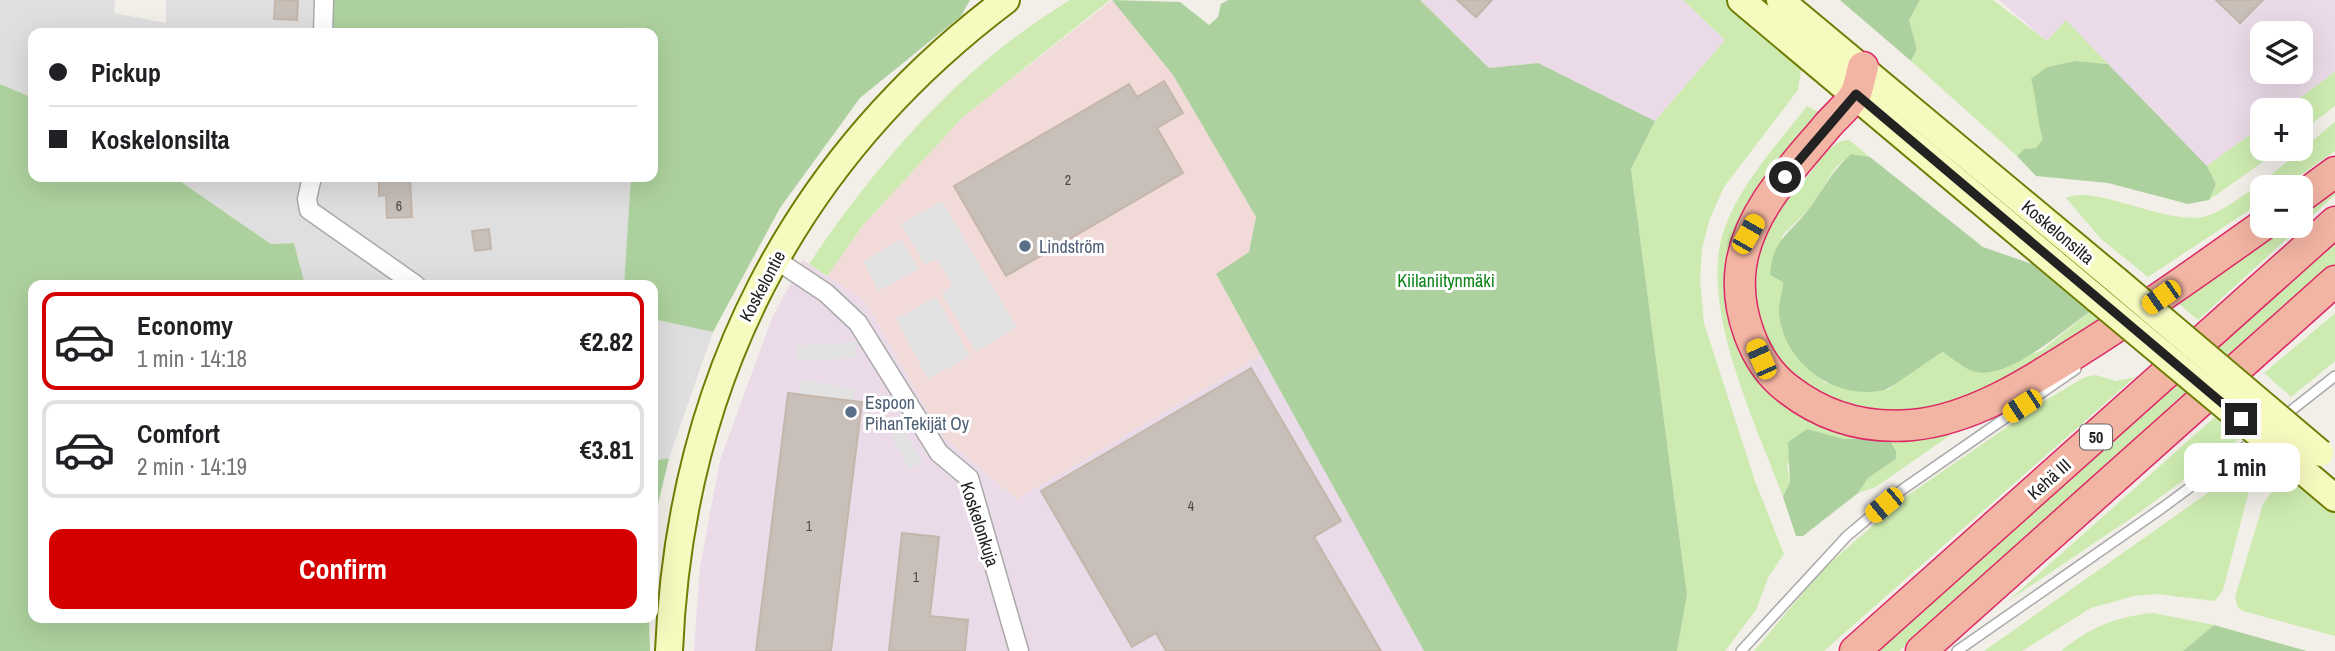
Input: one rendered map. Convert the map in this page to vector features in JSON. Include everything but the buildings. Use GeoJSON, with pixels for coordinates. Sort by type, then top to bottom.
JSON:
{"type":"FeatureCollection","features":[{"type":"Feature","properties":{"kind":"highway"},"geometry":{"type":"LineString","coordinates":[[1859,81],[1769,197],[1748,234],[1741,265],[1741,304],[1761,359],[1781,384],[1806,403],[1839,418],[1879,426],[1914,425],[1951,416],[2030,382],[2143,310],[2250,234]]}},
{"type":"Feature","properties":{"kind":"highway"},"geometry":{"type":"LineString","coordinates":[[2313,188],[2335,172]]}},
{"type":"Feature","properties":{"kind":"highway","name":"Kehä III"},"geometry":{"type":"LineString","coordinates":[[1856,651],[2335,222]]}},
{"type":"Feature","properties":{"kind":"highway","name":"50"},"geometry":{"type":"LineString","coordinates":[[1921,651],[2335,281]]}},
{"type":"Feature","properties":{"kind":"main road","name":"Koskelontie"},"geometry":{"type":"LineString","coordinates":[[669,651],[680,528],[696,453],[724,368],[748,309],[775,259],[818,192],[874,118],[917,73],[1006,0]]}},
{"type":"Feature","properties":{"kind":"main road","name":"Koskelonsilta"},"geometry":{"type":"LineString","coordinates":[[1741,0],[1859,81]]}},
{"type":"Feature","properties":{"kind":"main road","name":"Koskelonsilta"},"geometry":{"type":"LineString","coordinates":[[1780,0],[1859,81],[2106,290],[2319,463],[2335,498]]}},
{"type":"Feature","properties":{"kind":"street"},"geometry":{"type":"LineString","coordinates":[[323,28],[324,0]]}},
{"type":"Feature","properties":{"kind":"street"},"geometry":{"type":"LineString","coordinates":[[311,182],[307,199],[309,210],[409,280]]}},
{"type":"Feature","properties":{"kind":"street","name":"Koskelonkuja"},"geometry":{"type":"LineString","coordinates":[[775,259],[826,293],[858,323],[939,453],[969,478],[1019,651]]}},
{"type":"Feature","properties":{"kind":"lane"},"geometry":{"type":"LineString","coordinates":[[1741,651],[1790,594],[1865,520],[1955,450],[2067,376],[2143,310]]}},
{"type":"Feature","properties":{"kind":"lane"},"geometry":{"type":"LineString","coordinates":[[1957,651],[2162,508],[2335,376]]}},
{"type":"Feature","properties":{"kind":"shaded area"},"geometry":{"type":"Polygon","coordinates":[[[0,0],[115,0],[114,13],[166,23],[166,0],[324,0],[323,28],[28,28],[28,96],[0,84],[0,0]]]}},
{"type":"Feature","properties":{"kind":"shaded area"},"geometry":{"type":"Polygon","coordinates":[[[1112,0],[1173,75],[1256,217],[1250,252],[1216,275],[1261,355],[1017,499],[942,436],[865,301],[827,276],[864,224],[963,117],[1112,0]]]}},
{"type":"Feature","properties":{"kind":"shaded area"},"geometry":{"type":"Polygon","coordinates":[[[1420,0],[1683,0],[1725,40],[1655,121],[1538,63],[1489,68],[1420,0]]]}},
{"type":"Feature","properties":{"kind":"shaded area"},"geometry":{"type":"Polygon","coordinates":[[[1999,0],[2335,0],[2335,72],[2299,98],[2250,98],[2250,135],[2207,166],[2066,21],[2047,41],[1999,0]]]}},
{"type":"Feature","properties":{"kind":"shaded area"},"geometry":{"type":"Polygon","coordinates":[[[181,182],[631,182],[624,280],[304,280],[294,243],[271,244],[181,182]]]}},
{"type":"Feature","properties":{"kind":"shaded area"},"geometry":{"type":"Polygon","coordinates":[[[942,201],[1017,327],[976,352],[942,294],[952,285],[937,259],[925,265],[901,224],[942,201]]]}},
{"type":"Feature","properties":{"kind":"shaded area"},"geometry":{"type":"Polygon","coordinates":[[[901,239],[919,269],[878,291],[863,261],[901,239]]]}},
{"type":"Feature","properties":{"kind":"shaded area"},"geometry":{"type":"Polygon","coordinates":[[[803,260],[865,301],[942,436],[1017,499],[1261,355],[1424,651],[694,651],[700,567],[720,460],[772,318],[803,260]]]}},
{"type":"Feature","properties":{"kind":"shaded area"},"geometry":{"type":"Polygon","coordinates":[[[936,297],[970,356],[928,379],[896,319],[936,297]]]}},
{"type":"Feature","properties":{"kind":"shaded area"},"geometry":{"type":"Polygon","coordinates":[[[658,320],[713,332],[669,458],[658,460],[658,320]]]}},
{"type":"Feature","properties":{"kind":"shaded area"},"geometry":{"type":"Polygon","coordinates":[[[856,342],[857,358],[797,361],[795,346],[856,342]]]}},
{"type":"Feature","properties":{"kind":"shaded area"},"geometry":{"type":"Polygon","coordinates":[[[800,380],[855,388],[853,401],[799,394],[800,380]]]}},
{"type":"Feature","properties":{"kind":"shaded area"},"geometry":{"type":"Polygon","coordinates":[[[904,430],[923,462],[910,469],[891,437],[904,430]]]}},
{"type":"Feature","properties":{"kind":"green space"},"geometry":{"type":"Polygon","coordinates":[[[333,0],[970,0],[961,16],[860,98],[780,208],[713,332],[658,320],[658,280],[624,280],[631,182],[658,182],[658,28],[331,28],[333,0]]]}},
{"type":"Feature","properties":{"kind":"green space"},"geometry":{"type":"Polygon","coordinates":[[[1070,0],[1110,0],[963,117],[864,224],[827,276],[809,264],[864,188],[925,118],[993,54],[1070,0]]]}},
{"type":"Feature","properties":{"kind":"green space","name":"Kiilaniitynmäki"},"geometry":{"type":"Polygon","coordinates":[[[1112,0],[1180,2],[1209,25],[1218,17],[1221,4],[1228,0],[1420,0],[1489,68],[1538,63],[1655,121],[1631,169],[1687,595],[1677,651],[1424,651],[1216,274],[1249,252],[1256,217],[1173,75],[1112,0]]]}},
{"type":"Feature","properties":{"kind":"green space"},"geometry":{"type":"Polygon","coordinates":[[[1683,0],[1727,0],[1802,63],[1798,90],[1724,187],[1709,221],[1702,249],[1700,281],[1704,323],[1755,481],[1784,554],[1769,576],[1756,610],[1725,651],[1677,651],[1687,595],[1631,169],[1655,121],[1725,40],[1683,0]]]}},
{"type":"Feature","properties":{"kind":"green space"},"geometry":{"type":"Polygon","coordinates":[[[1840,0],[1920,0],[1909,20],[1917,49],[1911,61],[1840,0]]]}},
{"type":"Feature","properties":{"kind":"green space"},"geometry":{"type":"Polygon","coordinates":[[[1920,0],[1993,0],[2047,41],[2066,20],[2108,64],[2075,61],[2047,67],[2038,112],[2044,139],[2036,149],[2024,149],[2017,156],[1911,61],[1917,49],[1909,20],[1920,0]]]}},
{"type":"Feature","properties":{"kind":"green space"},"geometry":{"type":"Polygon","coordinates":[[[2075,61],[2108,64],[2207,166],[2216,184],[2209,200],[2188,204],[2108,183],[2036,176],[2017,156],[2024,149],[2036,148],[2043,139],[2031,79],[2047,67],[2075,61]]]}},
{"type":"Feature","properties":{"kind":"green space"},"geometry":{"type":"Polygon","coordinates":[[[2335,72],[2335,106],[2313,123],[2313,98],[2299,98],[2335,72]]]}},
{"type":"Feature","properties":{"kind":"green space"},"geometry":{"type":"Polygon","coordinates":[[[0,84],[28,96],[28,182],[181,182],[271,244],[294,243],[304,280],[28,280],[28,623],[649,623],[650,651],[0,651],[0,84]]]}},
{"type":"Feature","properties":{"kind":"green space"},"geometry":{"type":"Polygon","coordinates":[[[1807,106],[1818,112],[1760,187],[1737,231],[1778,397],[1962,427],[1876,487],[1858,493],[1868,478],[1896,459],[1888,438],[1844,439],[1806,429],[1787,466],[1790,482],[1783,497],[1746,400],[1724,329],[1718,294],[1718,260],[1724,230],[1740,197],[1760,165],[1807,106]]]}},
{"type":"Feature","properties":{"kind":"green space"},"geometry":{"type":"Polygon","coordinates":[[[2335,122],[2335,151],[2300,175],[2270,175],[2288,161],[2313,161],[2313,140],[2335,122]]]}},
{"type":"Feature","properties":{"kind":"green space"},"geometry":{"type":"Polygon","coordinates":[[[2250,135],[2250,161],[2264,161],[2209,200],[2216,184],[2207,166],[2250,135]]]}},
{"type":"Feature","properties":{"kind":"green space"},"geometry":{"type":"Polygon","coordinates":[[[1849,140],[1870,157],[1851,154],[1836,167],[1809,209],[1782,236],[1783,294],[1779,311],[1782,331],[1794,352],[1825,383],[1888,390],[1917,367],[1943,352],[1976,372],[2041,351],[2091,311],[2102,320],[2061,348],[1994,385],[1946,403],[1922,408],[1879,410],[1857,407],[1837,401],[1799,381],[1783,367],[1765,342],[1754,295],[1753,264],[1764,234],[1784,204],[1830,148],[1849,140]]]}},
{"type":"Feature","properties":{"kind":"green space"},"geometry":{"type":"Polygon","coordinates":[[[1851,154],[1870,157],[1983,247],[2043,268],[2091,311],[2021,361],[1990,372],[1972,371],[1943,352],[1884,390],[1848,390],[1815,375],[1791,349],[1783,332],[1779,310],[1783,282],[1770,275],[1779,244],[1851,154]]]}},
{"type":"Feature","properties":{"kind":"green space"},"geometry":{"type":"Polygon","coordinates":[[[2335,184],[2335,195],[2313,215],[2313,200],[2335,184]]]}},
{"type":"Feature","properties":{"kind":"green space"},"geometry":{"type":"Polygon","coordinates":[[[2250,191],[2250,210],[2148,277],[2101,239],[2066,198],[2078,195],[2094,196],[2187,218],[2203,217],[2250,191]]]}},
{"type":"Feature","properties":{"kind":"green space"},"geometry":{"type":"Polygon","coordinates":[[[2263,238],[2288,238],[2198,320],[2179,304],[2263,238]]]}},
{"type":"Feature","properties":{"kind":"green space"},"geometry":{"type":"Polygon","coordinates":[[[2335,243],[2335,264],[1899,651],[1877,651],[2335,243]]]}},
{"type":"Feature","properties":{"kind":"green space"},"geometry":{"type":"Polygon","coordinates":[[[2335,313],[2335,361],[2291,397],[2264,373],[2335,313]]]}},
{"type":"Feature","properties":{"kind":"green space"},"geometry":{"type":"Polygon","coordinates":[[[2096,375],[2116,381],[2135,377],[1824,651],[1754,651],[1824,568],[1907,496],[2043,402],[2085,377],[2096,375]]]}},
{"type":"Feature","properties":{"kind":"green space"},"geometry":{"type":"Polygon","coordinates":[[[2216,416],[2242,437],[2136,515],[2008,601],[2216,416]]]}},
{"type":"Feature","properties":{"kind":"green space"},"geometry":{"type":"Polygon","coordinates":[[[1807,429],[1844,439],[1888,438],[1896,451],[1896,459],[1868,478],[1858,493],[1803,536],[1796,536],[1783,497],[1790,482],[1788,442],[1807,429]]]}},
{"type":"Feature","properties":{"kind":"green space"},"geometry":{"type":"Polygon","coordinates":[[[2260,456],[2269,463],[2252,480],[2223,590],[2215,601],[2156,594],[2134,596],[2091,608],[2022,651],[1984,651],[2260,456]]]}},
{"type":"Feature","properties":{"kind":"green space"},"geometry":{"type":"Polygon","coordinates":[[[669,458],[658,504],[658,460],[669,458]]]}},
{"type":"Feature","properties":{"kind":"green space"},"geometry":{"type":"Polygon","coordinates":[[[2290,478],[2335,513],[2335,636],[2238,608],[2235,597],[2263,504],[2271,493],[2290,478]]]}},
{"type":"Feature","properties":{"kind":"green space"},"geometry":{"type":"Polygon","coordinates":[[[2153,613],[2214,625],[2183,651],[2061,651],[2104,624],[2153,613]]]}},
{"type":"Feature","properties":{"kind":"green space"},"geometry":{"type":"Polygon","coordinates":[[[2214,625],[2307,651],[2183,651],[2214,625]]]}},
{"type":"Feature","properties":{"kind":"place","name":"Lindström"},"geometry":{"type":"Point","coordinates":[1025,246]}},
{"type":"Feature","properties":{"kind":"place","name":"Espoon PihanTekijät Oy"},"geometry":{"type":"Point","coordinates":[851,412]}},
{"type":"Feature","properties":{"kind":"route"},"geometry":{"type":"LineString","coordinates":[[1785,177],[1856,94],[2241,419]]}}]}
